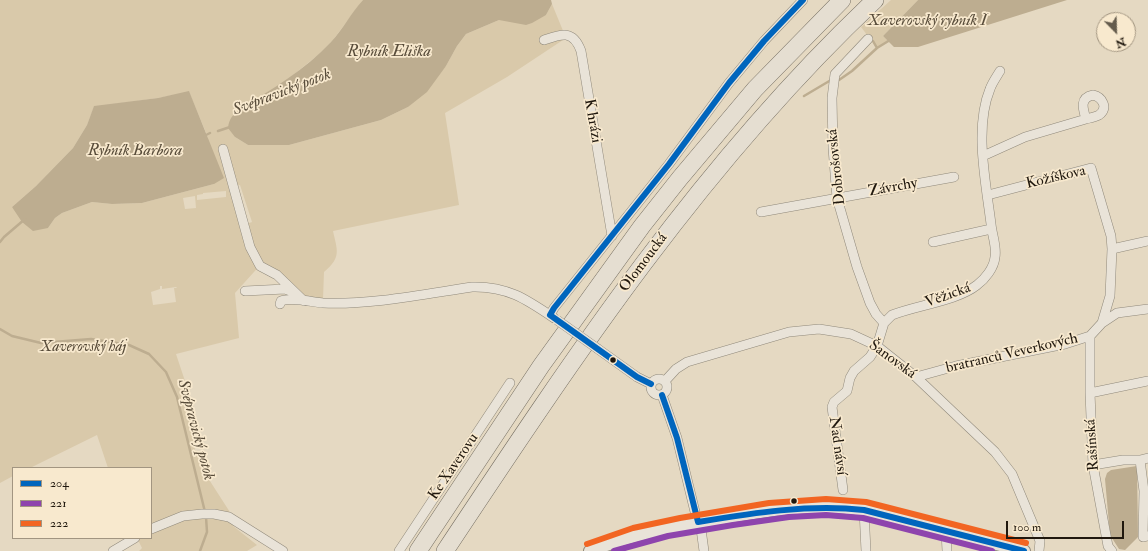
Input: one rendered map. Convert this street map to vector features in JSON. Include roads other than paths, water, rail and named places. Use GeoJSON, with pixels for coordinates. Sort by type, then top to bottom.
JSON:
{"type":"FeatureCollection","features":[{"type":"Feature","properties":{"kind":"highway","name":"Olomoucká"},"geometry":{"type":"LineString","coordinates":[[418,551],[542,366],[642,226],[680,178],[755,89],[842,0]]}},
{"type":"Feature","properties":{"kind":"highway","name":"Olomoucká"},"geometry":{"type":"LineString","coordinates":[[445,551],[561,377],[629,282],[688,204],[731,152],[776,102],[875,0]]}},
{"type":"Feature","properties":{"kind":"street"},"geometry":{"type":"LineString","coordinates":[[554,318],[554,308],[669,164],[729,83],[764,41],[803,0]]}},
{"type":"Feature","properties":{"kind":"street","name":"K hrázi"},"geometry":{"type":"LineString","coordinates":[[544,40],[562,34],[566,35],[576,40],[581,51],[612,236]]}},
{"type":"Feature","properties":{"kind":"street","name":"Dobrošovská"},"geometry":{"type":"LineString","coordinates":[[868,39],[834,74],[832,102],[833,148],[837,198],[857,267],[870,303],[876,314],[884,323]]}},
{"type":"Feature","properties":{"kind":"street","name":"Věžická"},"geometry":{"type":"LineString","coordinates":[[884,323],[892,315],[956,296],[969,290],[982,280],[992,267],[996,257],[991,229],[983,156],[982,132],[985,105],[990,88],[1000,71]]}},
{"type":"Feature","properties":{"kind":"street"},"geometry":{"type":"LineString","coordinates":[[983,156],[1025,138],[1086,119]]}},
{"type":"Feature","properties":{"kind":"street"},"geometry":{"type":"LineString","coordinates":[[223,149],[250,247],[260,266],[276,275],[304,301]]}},
{"type":"Feature","properties":{"kind":"street","name":"Kožíškova"},"geometry":{"type":"LineString","coordinates":[[988,195],[1091,168],[1111,236],[1112,249]]}},
{"type":"Feature","properties":{"kind":"street","name":"Závrchy"},"geometry":{"type":"LineString","coordinates":[[761,212],[954,177]]}},
{"type":"Feature","properties":{"kind":"street"},"geometry":{"type":"LineString","coordinates":[[933,242],[991,229]]}},
{"type":"Feature","properties":{"kind":"street"},"geometry":{"type":"LineString","coordinates":[[1102,323],[1110,296],[1112,249],[1148,241]]}},
{"type":"Feature","properties":{"kind":"street"},"geometry":{"type":"LineString","coordinates":[[280,304],[281,301],[284,300],[357,302],[472,287],[506,290],[528,300],[637,377],[651,384]]}},
{"type":"Feature","properties":{"kind":"street"},"geometry":{"type":"LineString","coordinates":[[245,291],[285,289],[294,292]]}},
{"type":"Feature","properties":{"kind":"street","name":"bratranců Veverkových"},"geometry":{"type":"LineString","coordinates":[[916,377],[956,366],[1065,344],[1090,336],[1102,323],[1117,313],[1148,309]]}},
{"type":"Feature","properties":{"kind":"street"},"geometry":{"type":"LineString","coordinates":[[877,346],[884,323]]}},
{"type":"Feature","properties":{"kind":"street","name":"Šanovská"},"geometry":{"type":"LineString","coordinates":[[665,381],[676,369],[687,362],[789,332],[819,329],[851,334],[877,346],[916,377],[994,452],[1012,474],[1040,541],[1040,551]]}},
{"type":"Feature","properties":{"kind":"street","name":"Rašínská"},"geometry":{"type":"LineString","coordinates":[[1090,336],[1090,393],[1093,465],[1108,546],[1112,551]]}},
{"type":"Feature","properties":{"kind":"street","name":"Nad návsí"},"geometry":{"type":"LineString","coordinates":[[844,490],[832,407],[834,402],[847,391],[850,378],[854,371],[870,357],[877,346]]}},
{"type":"Feature","properties":{"kind":"street"},"geometry":{"type":"LineString","coordinates":[[656,379],[665,381],[667,390],[662,395],[658,396],[653,393],[650,388],[651,384],[656,379]]}},
{"type":"Feature","properties":{"kind":"street"},"geometry":{"type":"LineString","coordinates":[[1090,393],[1148,381]]}},
{"type":"Feature","properties":{"kind":"street","name":"Ke Xaverovu"},"geometry":{"type":"LineString","coordinates":[[399,551],[510,383]]}},
{"type":"Feature","properties":{"kind":"street"},"geometry":{"type":"LineString","coordinates":[[662,395],[677,438],[701,529],[704,551]]}},
{"type":"Feature","properties":{"kind":"street"},"geometry":{"type":"LineString","coordinates":[[1093,465],[1123,460],[1144,459],[1143,537],[1148,536]]}},
{"type":"Feature","properties":{"kind":"street"},"geometry":{"type":"LineString","coordinates":[[590,551],[609,547],[628,538],[698,522],[785,509],[840,507],[864,510],[1024,551]]}},
{"type":"Feature","properties":{"kind":"street"},"geometry":{"type":"LineString","coordinates":[[864,510],[866,551]]}},
{"type":"Feature","properties":{"kind":"street"},"geometry":{"type":"LineString","coordinates":[[152,529],[183,516],[205,514],[229,517],[283,551]]}},
{"type":"Feature","properties":{"kind":"street"},"geometry":{"type":"LineString","coordinates":[[946,531],[947,551]]}},
{"type":"Feature","properties":{"kind":"street"},"geometry":{"type":"LineString","coordinates":[[113,551],[133,539]]}},
{"type":"Feature","properties":{"kind":"water","name":"Rybník Eliška"},"geometry":{"type":"Polygon","coordinates":[[[363,0],[551,0],[552,4],[546,15],[532,23],[526,25],[499,20],[466,34],[457,46],[446,66],[427,92],[408,107],[381,120],[289,145],[248,145],[235,137],[228,128],[230,119],[233,115],[288,78],[321,52],[331,42],[363,0]]]}},
{"type":"Feature","properties":{"kind":"water","name":"Xaverovský rybník I"},"geometry":{"type":"Polygon","coordinates":[[[918,0],[1067,0],[918,47],[894,47],[883,36],[918,0]]]}},
{"type":"Feature","properties":{"kind":"water","name":"Rybník Barbora"},"geometry":{"type":"Polygon","coordinates":[[[189,91],[224,178],[214,184],[142,203],[112,204],[92,202],[62,213],[55,218],[48,228],[33,231],[22,222],[12,207],[36,186],[73,148],[87,125],[94,106],[158,98],[189,91]]]}},
{"type":"Feature","properties":{"kind":"water"},"geometry":{"type":"Polygon","coordinates":[[[1137,466],[1138,537],[1125,550],[1119,549],[1110,535],[1105,479],[1107,473],[1111,470],[1137,466]]]}},
{"type":"Feature","properties":{"kind":"waterway","name":"Svépravický potok"},"geometry":{"type":"LineString","coordinates":[[873,41],[877,48],[890,40]]}},
{"type":"Feature","properties":{"kind":"waterway"},"geometry":{"type":"LineString","coordinates":[[839,80],[852,71],[877,48]]}},
{"type":"Feature","properties":{"kind":"waterway"},"geometry":{"type":"LineString","coordinates":[[804,96],[831,80]]}},
{"type":"Feature","properties":{"kind":"waterway","name":"Svépravický potok"},"geometry":{"type":"LineString","coordinates":[[218,131],[230,127]]}},
{"type":"Feature","properties":{"kind":"waterway","name":"Svépravický potok"},"geometry":{"type":"LineString","coordinates":[[204,136],[210,133]]}},
{"type":"Feature","properties":{"kind":"waterway","name":"Svépravický potok"},"geometry":{"type":"LineString","coordinates":[[0,242],[25,219]]}},
{"type":"Feature","properties":{"kind":"waterway","name":"Svépravický potok"},"geometry":{"type":"LineString","coordinates":[[0,329],[12,336],[41,343],[91,339],[129,345],[149,354],[166,372],[177,397],[205,512]]}},
{"type":"Feature","properties":{"kind":"waterway","name":"Svépravický potok"},"geometry":{"type":"LineString","coordinates":[[200,551],[207,532],[206,517]]}},
{"type":"Feature","properties":{"kind":"park label","name":"Xaverovský háj"},"geometry":{"type":"Point","coordinates":[83,348]}}]}
